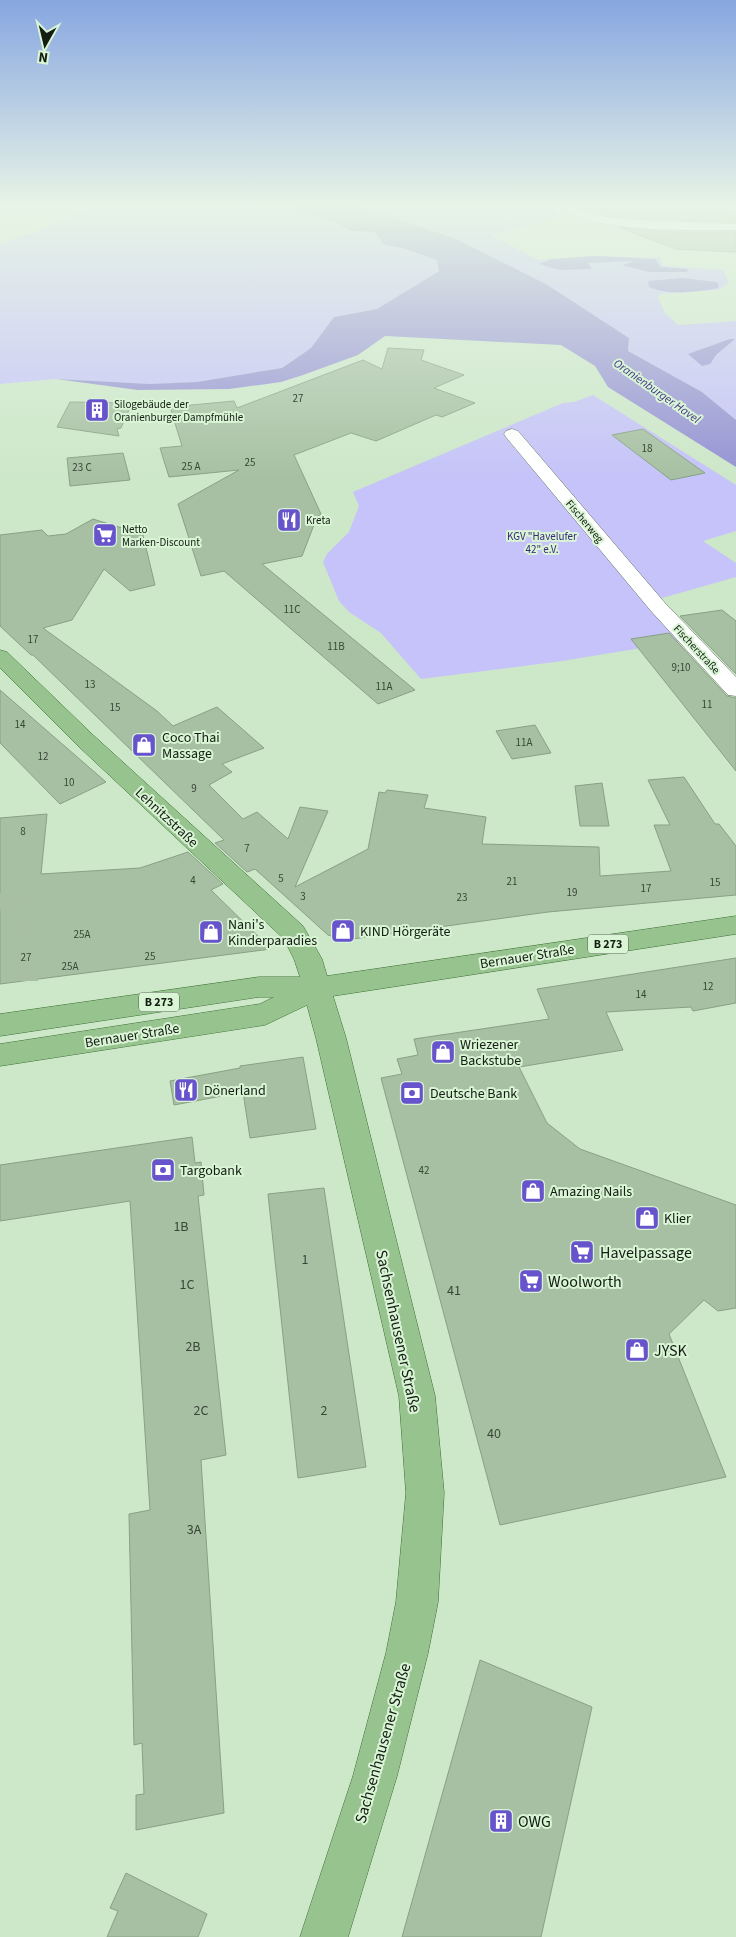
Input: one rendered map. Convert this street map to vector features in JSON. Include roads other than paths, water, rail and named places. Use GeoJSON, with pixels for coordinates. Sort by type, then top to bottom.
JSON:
{"type":"FeatureCollection","features":[{"type":"Feature","properties":{"kind":"main road","name":"Lehnitzstraße"},"geometry":{"type":"LineString","coordinates":[[0,656],[84,739],[294,933],[308,959],[318,988]]}},
{"type":"Feature","properties":{"kind":"main road","name":"Bernauer Straße"},"geometry":{"type":"LineString","coordinates":[[0,1025],[260,987],[318,988],[736,925]]}},
{"type":"Feature","properties":{"kind":"main road","name":"Bernauer Straße"},"geometry":{"type":"LineString","coordinates":[[0,1055],[265,1014],[318,988]]}},
{"type":"Feature","properties":{"kind":"main road","name":"Sachsenhausener Straße"},"geometry":{"type":"LineString","coordinates":[[318,988],[417,1396],[425,1493],[417,1602],[407,1653],[375,1776],[324,1937]]}},
{"type":"Feature","properties":{"kind":"street","name":"Fischerweg"},"geometry":{"type":"LineString","coordinates":[[512,434],[658,607]]}},
{"type":"Feature","properties":{"kind":"street","name":"Fischerstraße"},"geometry":{"type":"LineString","coordinates":[[658,607],[736,690]]}},
{"type":"Feature","properties":{"kind":"water","name":"Oranienburger Havel"},"geometry":{"type":"Polygon","coordinates":[[[399,295],[564,295],[629,338],[628,351],[702,392],[736,420],[736,467],[608,387],[595,366],[561,345],[385,336],[358,355],[303,375],[281,382],[229,389],[138,390],[56,379],[150,384],[197,382],[282,368],[311,348],[334,317],[377,309],[399,295]]]}},
{"type":"Feature","properties":{"kind":"tunnel"},"geometry":{"type":"LineString","coordinates":[[0,906],[25,903],[25,981]]}},
{"type":"Feature","properties":{"kind":"place","name":"Silogebäude der Oranienburger Dampfmühle"},"geometry":{"type":"Point","coordinates":[97,410]}},
{"type":"Feature","properties":{"kind":"place","name":"Kreta"},"geometry":{"type":"Point","coordinates":[289,520]}},
{"type":"Feature","properties":{"kind":"place","name":"Netto Marken-Discount"},"geometry":{"type":"Point","coordinates":[105,535]}},
{"type":"Feature","properties":{"kind":"place","name":"Coco Thai Massage"},"geometry":{"type":"Point","coordinates":[144,745]}},
{"type":"Feature","properties":{"kind":"place","name":"KIND Hörgeräte"},"geometry":{"type":"Point","coordinates":[343,931]}},
{"type":"Feature","properties":{"kind":"place","name":"Nani's Kinderparadies"},"geometry":{"type":"Point","coordinates":[211,932]}},
{"type":"Feature","properties":{"kind":"place","name":"Wriezener Backstube"},"geometry":{"type":"Point","coordinates":[443,1052]}},
{"type":"Feature","properties":{"kind":"place","name":"Dönerland"},"geometry":{"type":"Point","coordinates":[186,1090]}},
{"type":"Feature","properties":{"kind":"place","name":"Deutsche Bank"},"geometry":{"type":"Point","coordinates":[412,1093]}},
{"type":"Feature","properties":{"kind":"place","name":"Targobank"},"geometry":{"type":"Point","coordinates":[163,1170]}},
{"type":"Feature","properties":{"kind":"place","name":"Amazing Nails"},"geometry":{"type":"Point","coordinates":[533,1191]}},
{"type":"Feature","properties":{"kind":"place","name":"Klier"},"geometry":{"type":"Point","coordinates":[647,1218]}},
{"type":"Feature","properties":{"kind":"place","name":"Havelpassage"},"geometry":{"type":"Point","coordinates":[582,1252]}},
{"type":"Feature","properties":{"kind":"place","name":"Woolworth"},"geometry":{"type":"Point","coordinates":[531,1281]}},
{"type":"Feature","properties":{"kind":"place","name":"JYSK"},"geometry":{"type":"Point","coordinates":[637,1350]}},
{"type":"Feature","properties":{"kind":"place","name":"OWG"},"geometry":{"type":"Point","coordinates":[501,1821]}},
{"type":"Feature","properties":{"kind":"park label","name":"KGV \"Havelufer 42\" e.V."},"geometry":{"type":"Point","coordinates":[542,542]}}]}
